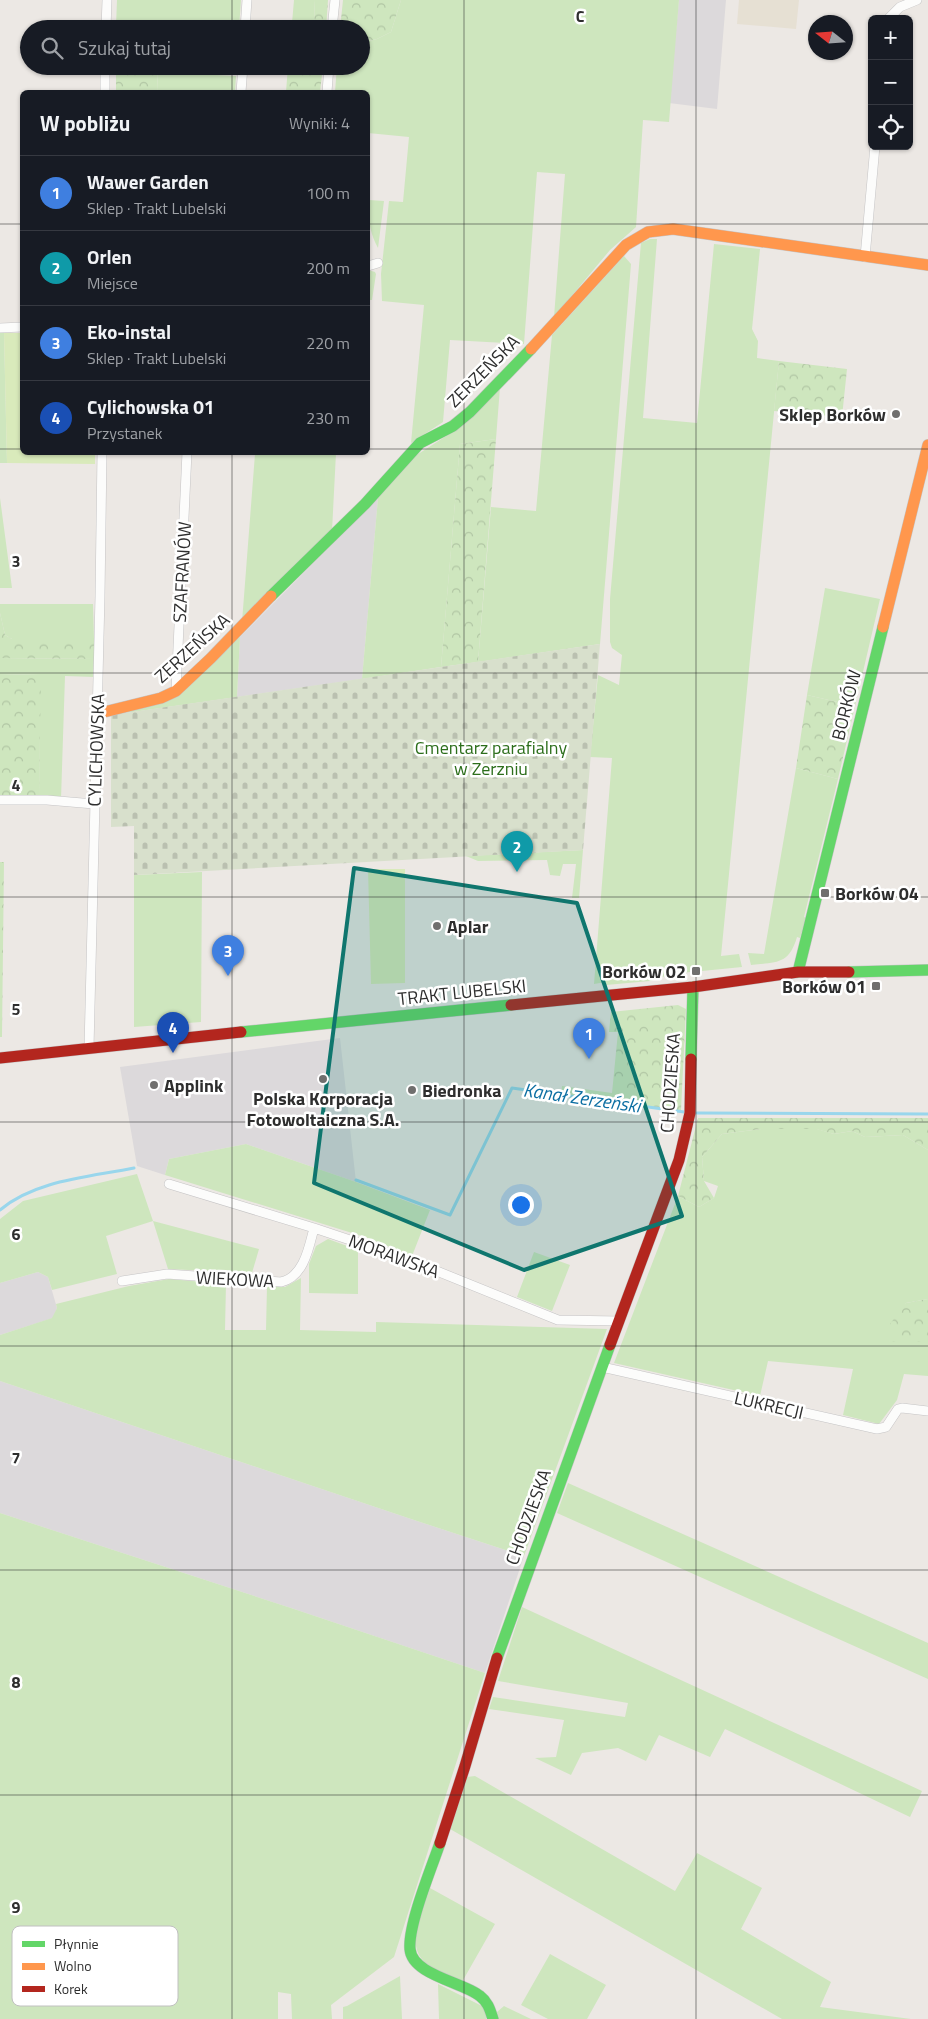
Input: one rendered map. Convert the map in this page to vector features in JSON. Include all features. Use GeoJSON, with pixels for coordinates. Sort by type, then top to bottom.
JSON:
{"type":"FeatureCollection","features":[{"type":"Feature","properties":{"kind":"street"},"geometry":{"type":"LineString","coordinates":[[106,0],[106,20]]}},
{"type":"Feature","properties":{"kind":"street"},"geometry":{"type":"LineString","coordinates":[[246,20],[247,0]]}},
{"type":"Feature","properties":{"kind":"street"},"geometry":{"type":"LineString","coordinates":[[333,20],[335,0]]}},
{"type":"Feature","properties":{"kind":"street"},"geometry":{"type":"LineString","coordinates":[[892,15],[900,6],[917,0]]}},
{"type":"Feature","properties":{"kind":"street"},"geometry":{"type":"LineString","coordinates":[[105,90],[106,75]]}},
{"type":"Feature","properties":{"kind":"street"},"geometry":{"type":"LineString","coordinates":[[241,90],[242,75]]}},
{"type":"Feature","properties":{"kind":"street"},"geometry":{"type":"LineString","coordinates":[[327,90],[328,75]]}},
{"type":"Feature","properties":{"kind":"street"},"geometry":{"type":"LineString","coordinates":[[866,257],[875,150]]}},
{"type":"Feature","properties":{"kind":"street","name":"ZERZEŃSKA"},"geometry":{"type":"LineString","coordinates":[[96,714],[161,698],[176,690],[212,658],[271,596],[364,504],[410,452],[420,443],[452,426],[470,412],[631,241],[648,232],[673,230],[928,265]]}},
{"type":"Feature","properties":{"kind":"street"},"geometry":{"type":"LineString","coordinates":[[370,265],[378,263]]}},
{"type":"Feature","properties":{"kind":"street"},"geometry":{"type":"LineString","coordinates":[[0,328],[20,327]]}},
{"type":"Feature","properties":{"kind":"street","name":"BORKÓW"},"geometry":{"type":"LineString","coordinates":[[798,972],[928,445]]}},
{"type":"Feature","properties":{"kind":"street","name":"CYLICHOWSKA"},"geometry":{"type":"LineString","coordinates":[[89,1048],[102,455]]}},
{"type":"Feature","properties":{"kind":"street","name":"SZAFRANÓW"},"geometry":{"type":"LineString","coordinates":[[176,690],[187,455]]}},
{"type":"Feature","properties":{"kind":"street"},"geometry":{"type":"LineString","coordinates":[[0,800],[47,800],[94,804]]}},
{"type":"Feature","properties":{"kind":"street","name":"TRAKT LUBELSKI"},"geometry":{"type":"LineString","coordinates":[[0,1058],[693,987],[798,972],[928,970]]}},
{"type":"Feature","properties":{"kind":"street","name":"CHODZIESKA"},"geometry":{"type":"LineString","coordinates":[[493,2019],[486,2002],[476,1993],[427,1970],[413,1959],[410,1951],[411,1931],[465,1766],[499,1650],[679,1160],[690,1113],[693,987]]}},
{"type":"Feature","properties":{"kind":"street","name":"MORAWSKA"},"geometry":{"type":"LineString","coordinates":[[169,1184],[314,1228],[407,1259],[558,1320],[619,1321]]}},
{"type":"Feature","properties":{"kind":"street","name":"WIEKOWA"},"geometry":{"type":"LineString","coordinates":[[122,1281],[167,1274],[281,1282],[293,1277],[302,1265],[314,1228]]}},
{"type":"Feature","properties":{"kind":"street","name":"LUKRECJI"},"geometry":{"type":"LineString","coordinates":[[602,1367],[877,1429],[886,1427],[898,1409],[928,1411]]}},
{"type":"Feature","properties":{"kind":"highlighted area"},"geometry":{"type":"Polygon","coordinates":[[[354,868],[577,903],[682,1216],[524,1270],[314,1183],[354,868]]]}},
{"type":"Feature","properties":{"kind":"shaded area"},"geometry":{"type":"Polygon","coordinates":[[[679,0],[726,0],[717,109],[669,103],[679,0]]]}},
{"type":"Feature","properties":{"kind":"shaded area"},"geometry":{"type":"Polygon","coordinates":[[[739,0],[799,0],[796,29],[737,24],[739,0]]]}},
{"type":"Feature","properties":{"kind":"shaded area"},"geometry":{"type":"Polygon","coordinates":[[[378,498],[362,679],[237,697],[240,637],[378,498]]]}},
{"type":"Feature","properties":{"kind":"shaded area"},"geometry":{"type":"Polygon","coordinates":[[[340,1038],[356,1182],[246,1144],[169,1159],[165,1175],[137,1166],[120,1067],[340,1038]]]}},
{"type":"Feature","properties":{"kind":"shaded area"},"geometry":{"type":"Polygon","coordinates":[[[38,1272],[48,1277],[57,1308],[53,1318],[0,1335],[0,1283],[38,1272]]]}},
{"type":"Feature","properties":{"kind":"shaded area"},"geometry":{"type":"Polygon","coordinates":[[[0,1381],[524,1556],[485,1673],[0,1513],[0,1381]]]}},
{"type":"Feature","properties":{"kind":"green space"},"geometry":{"type":"Polygon","coordinates":[[[117,0],[241,0],[240,20],[116,20],[117,0]]]}},
{"type":"Feature","properties":{"kind":"green space"},"geometry":{"type":"Polygon","coordinates":[[[294,0],[315,0],[314,20],[292,20],[294,0]]]}},
{"type":"Feature","properties":{"kind":"green space"},"geometry":{"type":"Polygon","coordinates":[[[315,0],[328,0],[327,20],[314,20],[315,0]]]}},
{"type":"Feature","properties":{"kind":"green space"},"geometry":{"type":"Polygon","coordinates":[[[343,0],[401,0],[391,32],[377,39],[370,41],[370,20],[341,20],[343,0]]]}},
{"type":"Feature","properties":{"kind":"green space"},"geometry":{"type":"Polygon","coordinates":[[[401,0],[679,0],[669,122],[643,120],[636,227],[610,250],[554,317],[565,174],[537,172],[524,344],[450,340],[443,422],[411,443],[424,305],[382,301],[381,274],[389,201],[403,202],[409,137],[370,133],[370,90],[335,90],[336,75],[370,75],[370,41],[391,32],[401,0]]]}},
{"type":"Feature","properties":{"kind":"green space"},"geometry":{"type":"Polygon","coordinates":[[[116,75],[158,75],[157,90],[116,90],[116,75]]]}},
{"type":"Feature","properties":{"kind":"green space"},"geometry":{"type":"Polygon","coordinates":[[[158,75],[236,76],[235,90],[157,90],[158,75]]]}},
{"type":"Feature","properties":{"kind":"green space"},"geometry":{"type":"Polygon","coordinates":[[[287,75],[322,75],[320,90],[286,90],[287,75]]]}},
{"type":"Feature","properties":{"kind":"green space"},"geometry":{"type":"Polygon","coordinates":[[[370,200],[384,201],[378,248],[370,224],[370,200]]]}},
{"type":"Feature","properties":{"kind":"green space"},"geometry":{"type":"Polygon","coordinates":[[[650,239],[657,239],[643,418],[697,423],[714,244],[760,249],[752,329],[758,341],[757,358],[779,361],[721,956],[739,954],[742,967],[702,971],[701,968],[691,969],[690,972],[669,975],[650,981],[606,985],[606,982],[594,984],[612,758],[590,757],[598,675],[619,685],[622,655],[612,648],[610,642],[610,599],[641,243],[650,239]]]}},
{"type":"Feature","properties":{"kind":"green space"},"geometry":{"type":"Polygon","coordinates":[[[624,256],[631,264],[600,644],[478,662],[491,507],[536,511],[552,335],[624,256]]]}},
{"type":"Feature","properties":{"kind":"green space"},"geometry":{"type":"Polygon","coordinates":[[[370,271],[376,274],[372,300],[370,300],[370,271]]]}},
{"type":"Feature","properties":{"kind":"green space"},"geometry":{"type":"Polygon","coordinates":[[[0,333],[4,333],[7,463],[0,463],[0,333]]]}},
{"type":"Feature","properties":{"kind":"green space"},"geometry":{"type":"Polygon","coordinates":[[[4,333],[20,333],[20,455],[95,455],[95,464],[7,463],[4,333]]]}},
{"type":"Feature","properties":{"kind":"green space"},"geometry":{"type":"Polygon","coordinates":[[[779,361],[847,369],[842,417],[774,411],[779,361]]]}},
{"type":"Feature","properties":{"kind":"green space"},"geometry":{"type":"Polygon","coordinates":[[[500,387],[496,439],[460,444],[441,667],[362,679],[378,498],[412,458],[457,429],[500,387]]]}},
{"type":"Feature","properties":{"kind":"green space"},"geometry":{"type":"Polygon","coordinates":[[[496,439],[478,662],[441,667],[460,444],[496,439]]]}},
{"type":"Feature","properties":{"kind":"green space"},"geometry":{"type":"Polygon","coordinates":[[[255,455],[336,455],[332,531],[242,622],[255,455]]]}},
{"type":"Feature","properties":{"kind":"green space"},"geometry":{"type":"Polygon","coordinates":[[[0,498],[12,588],[0,588],[0,498]]]}},
{"type":"Feature","properties":{"kind":"green space"},"geometry":{"type":"Polygon","coordinates":[[[825,588],[880,599],[855,706],[807,695],[825,588]]]}},
{"type":"Feature","properties":{"kind":"green space"},"geometry":{"type":"Polygon","coordinates":[[[0,604],[93,604],[94,639],[12,639],[5,635],[0,604]]]}},
{"type":"Feature","properties":{"kind":"green space"},"geometry":{"type":"Polygon","coordinates":[[[0,613],[5,635],[12,639],[94,639],[94,659],[0,658],[0,613]]]}},
{"type":"Feature","properties":{"kind":"green space"},"geometry":{"type":"Polygon","coordinates":[[[240,637],[237,697],[126,713],[151,704],[240,637]]]}},
{"type":"Feature","properties":{"kind":"green space","name":"Cmentarz parafialny w Zerzniu"},"geometry":{"type":"Polygon","coordinates":[[[600,644],[583,850],[134,875],[134,826],[111,827],[111,715],[600,644]]]}},
{"type":"Feature","properties":{"kind":"green space"},"geometry":{"type":"Polygon","coordinates":[[[0,658],[94,659],[94,677],[65,676],[61,799],[39,798],[40,675],[0,674],[0,658]]]}},
{"type":"Feature","properties":{"kind":"green space"},"geometry":{"type":"Polygon","coordinates":[[[0,674],[41,675],[39,798],[0,797],[0,674]]]}},
{"type":"Feature","properties":{"kind":"green space"},"geometry":{"type":"Polygon","coordinates":[[[807,695],[855,706],[838,779],[796,768],[807,695]]]}},
{"type":"Feature","properties":{"kind":"green space"},"geometry":{"type":"Polygon","coordinates":[[[796,768],[838,779],[800,938],[797,937],[794,946],[786,957],[774,962],[751,965],[748,953],[764,954],[796,768]]]}},
{"type":"Feature","properties":{"kind":"green space"},"geometry":{"type":"Polygon","coordinates":[[[583,850],[579,898],[572,898],[576,864],[563,864],[560,876],[550,875],[547,860],[478,861],[466,856],[583,850]]]}},
{"type":"Feature","properties":{"kind":"green space"},"geometry":{"type":"Polygon","coordinates":[[[0,862],[4,862],[2,1037],[0,1037],[0,862]]]}},
{"type":"Feature","properties":{"kind":"green space"},"geometry":{"type":"Polygon","coordinates":[[[368,869],[405,869],[405,983],[371,984],[368,869]]]}},
{"type":"Feature","properties":{"kind":"green space"},"geometry":{"type":"Polygon","coordinates":[[[202,872],[201,1022],[134,1027],[134,875],[202,872]]]}},
{"type":"Feature","properties":{"kind":"green space"},"geometry":{"type":"Polygon","coordinates":[[[678,1005],[686,1009],[681,1110],[674,1111],[561,1096],[562,1086],[612,1093],[618,1032],[609,1032],[611,1012],[678,1005]]]}},
{"type":"Feature","properties":{"kind":"green space"},"geometry":{"type":"Polygon","coordinates":[[[698,1118],[928,1118],[928,1150],[903,1135],[865,1137],[852,1131],[834,1134],[816,1129],[761,1129],[722,1134],[702,1157],[704,1181],[714,1198],[699,1207],[678,1196],[698,1118]]]}},
{"type":"Feature","properties":{"kind":"green space"},"geometry":{"type":"Polygon","coordinates":[[[761,1129],[817,1129],[834,1134],[852,1131],[865,1137],[903,1135],[928,1150],[928,1299],[906,1303],[889,1342],[928,1342],[928,1376],[904,1374],[897,1400],[879,1424],[843,1415],[853,1369],[768,1361],[760,1396],[614,1363],[678,1196],[699,1207],[714,1198],[718,1186],[704,1181],[702,1157],[722,1134],[761,1129]]]}},
{"type":"Feature","properties":{"kind":"green space"},"geometry":{"type":"Polygon","coordinates":[[[246,1144],[430,1210],[412,1256],[365,1237],[165,1175],[169,1159],[246,1144]]]}},
{"type":"Feature","properties":{"kind":"green space"},"geometry":{"type":"Polygon","coordinates":[[[137,1174],[153,1221],[106,1236],[117,1274],[52,1290],[48,1277],[38,1272],[0,1283],[0,1219],[23,1201],[137,1174]]]}},
{"type":"Feature","properties":{"kind":"green space"},"geometry":{"type":"Polygon","coordinates":[[[153,1221],[259,1249],[252,1273],[168,1269],[153,1221]]]}},
{"type":"Feature","properties":{"kind":"green space"},"geometry":{"type":"Polygon","coordinates":[[[328,1239],[358,1250],[358,1294],[309,1293],[309,1264],[316,1246],[328,1239]]]}},
{"type":"Feature","properties":{"kind":"green space"},"geometry":{"type":"Polygon","coordinates":[[[534,1252],[570,1265],[552,1311],[517,1297],[534,1252]]]}},
{"type":"Feature","properties":{"kind":"green space"},"geometry":{"type":"Polygon","coordinates":[[[301,1278],[300,1330],[376,1332],[376,1322],[607,1329],[524,1556],[0,1381],[0,1335],[52,1318],[57,1308],[56,1304],[129,1286],[169,1279],[226,1284],[225,1330],[266,1330],[267,1286],[285,1287],[301,1278]]]}},
{"type":"Feature","properties":{"kind":"green space"},"geometry":{"type":"Polygon","coordinates":[[[928,1299],[928,1342],[889,1342],[890,1324],[906,1303],[928,1299]]]}},
{"type":"Feature","properties":{"kind":"green space"},"geometry":{"type":"Polygon","coordinates":[[[568,1483],[928,1643],[928,1679],[557,1513],[568,1483]]]}},
{"type":"Feature","properties":{"kind":"green space"},"geometry":{"type":"Polygon","coordinates":[[[0,1513],[485,1673],[394,1957],[331,2005],[332,2019],[292,2019],[291,1994],[278,1992],[278,2019],[0,2019],[0,1513]]]}},
{"type":"Feature","properties":{"kind":"green space"},"geometry":{"type":"Polygon","coordinates":[[[522,1607],[922,1791],[910,1817],[725,1729],[710,1757],[659,1735],[646,1761],[618,1748],[582,1753],[571,1775],[535,1758],[556,1757],[564,1720],[489,1709],[493,1697],[625,1717],[628,1703],[498,1681],[522,1607]]]}},
{"type":"Feature","properties":{"kind":"green space"},"geometry":{"type":"Polygon","coordinates":[[[475,1776],[675,1891],[697,1853],[762,1888],[741,1929],[831,1982],[820,2007],[911,2019],[782,2019],[450,1829],[467,1777],[475,1776]]]}},
{"type":"Feature","properties":{"kind":"green space"},"geometry":{"type":"Polygon","coordinates":[[[430,1888],[495,1924],[462,1982],[427,1964],[416,1948],[417,1927],[430,1888]]]}},
{"type":"Feature","properties":{"kind":"green space"},"geometry":{"type":"Polygon","coordinates":[[[550,1954],[606,1985],[587,2019],[548,2019],[521,2005],[550,1954]]]}},
{"type":"Feature","properties":{"kind":"green space"},"geometry":{"type":"Polygon","coordinates":[[[400,1976],[402,2019],[343,2019],[343,2007],[400,1976]]]}},
{"type":"Feature","properties":{"kind":"green space"},"geometry":{"type":"Polygon","coordinates":[[[438,1984],[482,2006],[486,2012],[486,2019],[439,2019],[438,1984]]]}},
{"type":"Feature","properties":{"kind":"green space"},"geometry":{"type":"Polygon","coordinates":[[[504,2006],[531,2019],[498,2019],[497,2012],[504,2006]]]}},
{"type":"Feature","properties":{"kind":"waterway","name":"Kanał Zerzeński"},"geometry":{"type":"LineString","coordinates":[[356,1180],[450,1215],[512,1088],[684,1112]]}},
{"type":"Feature","properties":{"kind":"waterway","name":"Kanał Zerzeński"},"geometry":{"type":"LineString","coordinates":[[697,1113],[928,1114]]}},
{"type":"Feature","properties":{"kind":"waterway","name":"Kanał Zerzeński"},"geometry":{"type":"LineString","coordinates":[[0,1210],[14,1200],[46,1186],[81,1177],[134,1168]]}},
{"type":"Feature","properties":{"kind":"traffic: fast"},"geometry":{"type":"LineString","coordinates":[[271,596],[365,504],[420,443],[453,426],[470,412],[531,349]]}},
{"type":"Feature","properties":{"kind":"traffic: fast"},"geometry":{"type":"LineString","coordinates":[[798,972],[883,627]]}},
{"type":"Feature","properties":{"kind":"traffic: fast"},"geometry":{"type":"LineString","coordinates":[[849,972],[928,970]]}},
{"type":"Feature","properties":{"kind":"traffic: fast"},"geometry":{"type":"LineString","coordinates":[[691,1059],[693,987]]}},
{"type":"Feature","properties":{"kind":"traffic: fast"},"geometry":{"type":"LineString","coordinates":[[241,1032],[511,1005]]}},
{"type":"Feature","properties":{"kind":"traffic: fast"},"geometry":{"type":"LineString","coordinates":[[497,1658],[610,1345]]}},
{"type":"Feature","properties":{"kind":"traffic: fast"},"geometry":{"type":"LineString","coordinates":[[440,1843],[416,1912],[410,1939],[410,1949],[413,1958],[429,1972],[472,1991],[483,1998],[490,2009],[493,2019]]}},
{"type":"Feature","properties":{"kind":"traffic: slow"},"geometry":{"type":"LineString","coordinates":[[531,349],[626,245],[648,232],[673,229],[928,265]]}},
{"type":"Feature","properties":{"kind":"traffic: slow"},"geometry":{"type":"LineString","coordinates":[[883,627],[928,445]]}},
{"type":"Feature","properties":{"kind":"traffic: slow"},"geometry":{"type":"LineString","coordinates":[[96,714],[161,698],[176,691],[271,596]]}},
{"type":"Feature","properties":{"kind":"traffic: jam"},"geometry":{"type":"LineString","coordinates":[[511,1005],[693,987],[798,972],[849,972]]}},
{"type":"Feature","properties":{"kind":"traffic: jam"},"geometry":{"type":"LineString","coordinates":[[0,1058],[241,1032]]}},
{"type":"Feature","properties":{"kind":"traffic: jam"},"geometry":{"type":"LineString","coordinates":[[610,1345],[679,1160],[690,1113],[691,1059]]}},
{"type":"Feature","properties":{"kind":"traffic: jam"},"geometry":{"type":"LineString","coordinates":[[440,1843],[497,1658]]}},
{"type":"Feature","properties":{"kind":"place","name":"Sklep Borków"},"geometry":{"type":"Point","coordinates":[896,414]}},
{"type":"Feature","properties":{"kind":"place","name":"Orlen"},"geometry":{"type":"Point","coordinates":[517,872]}},
{"type":"Feature","properties":{"kind":"place","name":"Borków 04"},"geometry":{"type":"Point","coordinates":[825,893]}},
{"type":"Feature","properties":{"kind":"place","name":"Aplar"},"geometry":{"type":"Point","coordinates":[437,926]}},
{"type":"Feature","properties":{"kind":"place","name":"Borków 02"},"geometry":{"type":"Point","coordinates":[696,971]}},
{"type":"Feature","properties":{"kind":"place","name":"Eko-instal"},"geometry":{"type":"Point","coordinates":[228,976]}},
{"type":"Feature","properties":{"kind":"place","name":"Borków 01"},"geometry":{"type":"Point","coordinates":[876,986]}},
{"type":"Feature","properties":{"kind":"place","name":"Cylichowska 01"},"geometry":{"type":"Point","coordinates":[173,1053]}},
{"type":"Feature","properties":{"kind":"place","name":"Wawer Garden"},"geometry":{"type":"Point","coordinates":[589,1059]}},
{"type":"Feature","properties":{"kind":"place","name":"Polska Korporacja Fotowoltaiczna S.A."},"geometry":{"type":"Point","coordinates":[323,1079]}},
{"type":"Feature","properties":{"kind":"place","name":"Applink"},"geometry":{"type":"Point","coordinates":[154,1085]}},
{"type":"Feature","properties":{"kind":"place","name":"Biedronka"},"geometry":{"type":"Point","coordinates":[412,1090]}}]}
